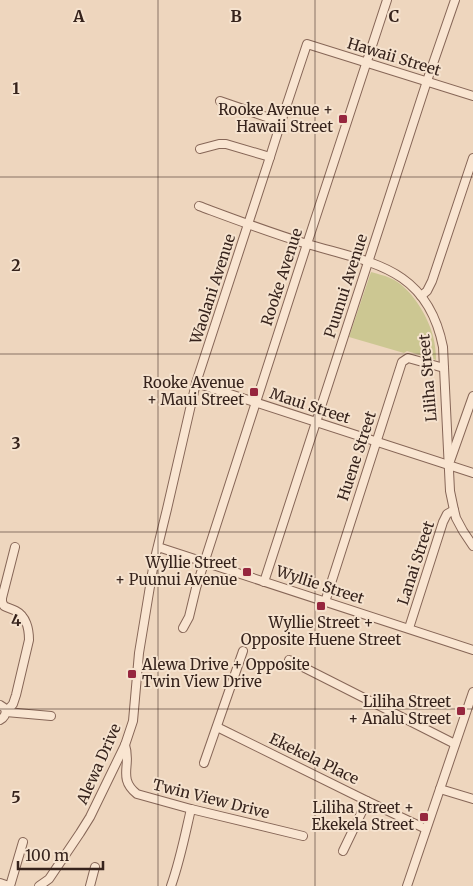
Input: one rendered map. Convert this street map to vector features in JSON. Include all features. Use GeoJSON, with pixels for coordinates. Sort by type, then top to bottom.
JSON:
{"type":"FeatureCollection","features":[{"type":"Feature","properties":{"kind":"street","name":"Rooke Avenue"},"geometry":{"type":"LineString","coordinates":[[183,628],[189,617],[204,562],[255,403],[387,0]]}},
{"type":"Feature","properties":{"kind":"street","name":"Puunui Avenue"},"geometry":{"type":"LineString","coordinates":[[264,582],[455,0]]}},
{"type":"Feature","properties":{"kind":"street","name":"Hawaii Street"},"geometry":{"type":"LineString","coordinates":[[307,44],[473,96]]}},
{"type":"Feature","properties":{"kind":"street","name":"Waolani Avenue"},"geometry":{"type":"LineString","coordinates":[[158,547],[196,383],[307,44]]}},
{"type":"Feature","properties":{"kind":"street"},"geometry":{"type":"LineString","coordinates":[[220,101],[281,122]]}},
{"type":"Feature","properties":{"kind":"street"},"geometry":{"type":"LineString","coordinates":[[200,149],[226,144],[270,157]]}},
{"type":"Feature","properties":{"kind":"street"},"geometry":{"type":"LineString","coordinates":[[421,296],[427,291],[432,281],[473,158]]}},
{"type":"Feature","properties":{"kind":"street","name":"Liliha Street"},"geometry":{"type":"LineString","coordinates":[[199,206],[248,225],[368,262],[399,275],[421,296],[435,319],[440,332],[443,347],[450,490],[454,510],[463,532],[473,546]]}},
{"type":"Feature","properties":{"kind":"street","name":"Huene Street"},"geometry":{"type":"LineString","coordinates":[[325,602],[402,362],[408,358],[444,368]]}},
{"type":"Feature","properties":{"kind":"street","name":"Maui Street"},"geometry":{"type":"LineString","coordinates":[[196,383],[473,473]]}},
{"type":"Feature","properties":{"kind":"street"},"geometry":{"type":"LineString","coordinates":[[448,465],[473,396]]}},
{"type":"Feature","properties":{"kind":"street","name":"Lanai Street"},"geometry":{"type":"LineString","coordinates":[[409,628],[443,522],[447,514],[454,510]]}},
{"type":"Feature","properties":{"kind":"street"},"geometry":{"type":"LineString","coordinates":[[0,720],[13,704],[29,640],[24,618],[17,612],[4,606],[2,602],[15,547]]}},
{"type":"Feature","properties":{"kind":"street","name":"Wyllie Street"},"geometry":{"type":"LineString","coordinates":[[158,547],[473,650]]}},
{"type":"Feature","properties":{"kind":"street","name":"Alewa Drive"},"geometry":{"type":"LineString","coordinates":[[39,886],[49,878],[90,817],[125,745],[132,721],[144,620],[158,547]]}},
{"type":"Feature","properties":{"kind":"street"},"geometry":{"type":"LineString","coordinates":[[204,763],[243,651]]}},
{"type":"Feature","properties":{"kind":"street"},"geometry":{"type":"LineString","coordinates":[[289,660],[455,744]]}},
{"type":"Feature","properties":{"kind":"street"},"geometry":{"type":"LineString","coordinates":[[407,886],[473,692]]}},
{"type":"Feature","properties":{"kind":"street"},"geometry":{"type":"LineString","coordinates":[[0,705],[6,709],[6,712]]}},
{"type":"Feature","properties":{"kind":"street"},"geometry":{"type":"LineString","coordinates":[[6,712],[51,716]]}},
{"type":"Feature","properties":{"kind":"street","name":"Ekekela Place"},"geometry":{"type":"LineString","coordinates":[[217,726],[426,829]]}},
{"type":"Feature","properties":{"kind":"street","name":"Twin View Drive"},"geometry":{"type":"LineString","coordinates":[[125,745],[128,755],[126,778],[132,790],[137,794],[303,836]]}},
{"type":"Feature","properties":{"kind":"street"},"geometry":{"type":"LineString","coordinates":[[440,789],[473,799]]}},
{"type":"Feature","properties":{"kind":"street"},"geometry":{"type":"LineString","coordinates":[[344,851],[367,801]]}},
{"type":"Feature","properties":{"kind":"street"},"geometry":{"type":"LineString","coordinates":[[171,886],[191,809]]}},
{"type":"Feature","properties":{"kind":"street"},"geometry":{"type":"LineString","coordinates":[[0,883],[10,886],[24,842]]}},
{"type":"Feature","properties":{"kind":"street"},"geometry":{"type":"LineString","coordinates":[[90,886],[95,867]]}},
{"type":"Feature","properties":{"kind":"shaded area"},"geometry":{"type":"Polygon","coordinates":[[[371,272],[397,282],[417,303],[431,328],[436,360],[349,337],[371,272]]]}},
{"type":"Feature","properties":{"kind":"place","name":"Rooke Avenue + Hawaii Street"},"geometry":{"type":"Point","coordinates":[343,119]}},
{"type":"Feature","properties":{"kind":"place","name":"Rooke Avenue + Maui Street"},"geometry":{"type":"Point","coordinates":[254,392]}},
{"type":"Feature","properties":{"kind":"place","name":"Wyllie Street + Puunui Avenue"},"geometry":{"type":"Point","coordinates":[247,572]}},
{"type":"Feature","properties":{"kind":"place","name":"Wyllie Street + Opposite Huene Street"},"geometry":{"type":"Point","coordinates":[321,606]}},
{"type":"Feature","properties":{"kind":"place","name":"Alewa Drive + Opposite Twin View Drive"},"geometry":{"type":"Point","coordinates":[132,674]}},
{"type":"Feature","properties":{"kind":"place","name":"Liliha Street + Analu Street"},"geometry":{"type":"Point","coordinates":[461,711]}},
{"type":"Feature","properties":{"kind":"place","name":"Liliha Street + Ekekela Street"},"geometry":{"type":"Point","coordinates":[424,817]}}]}
